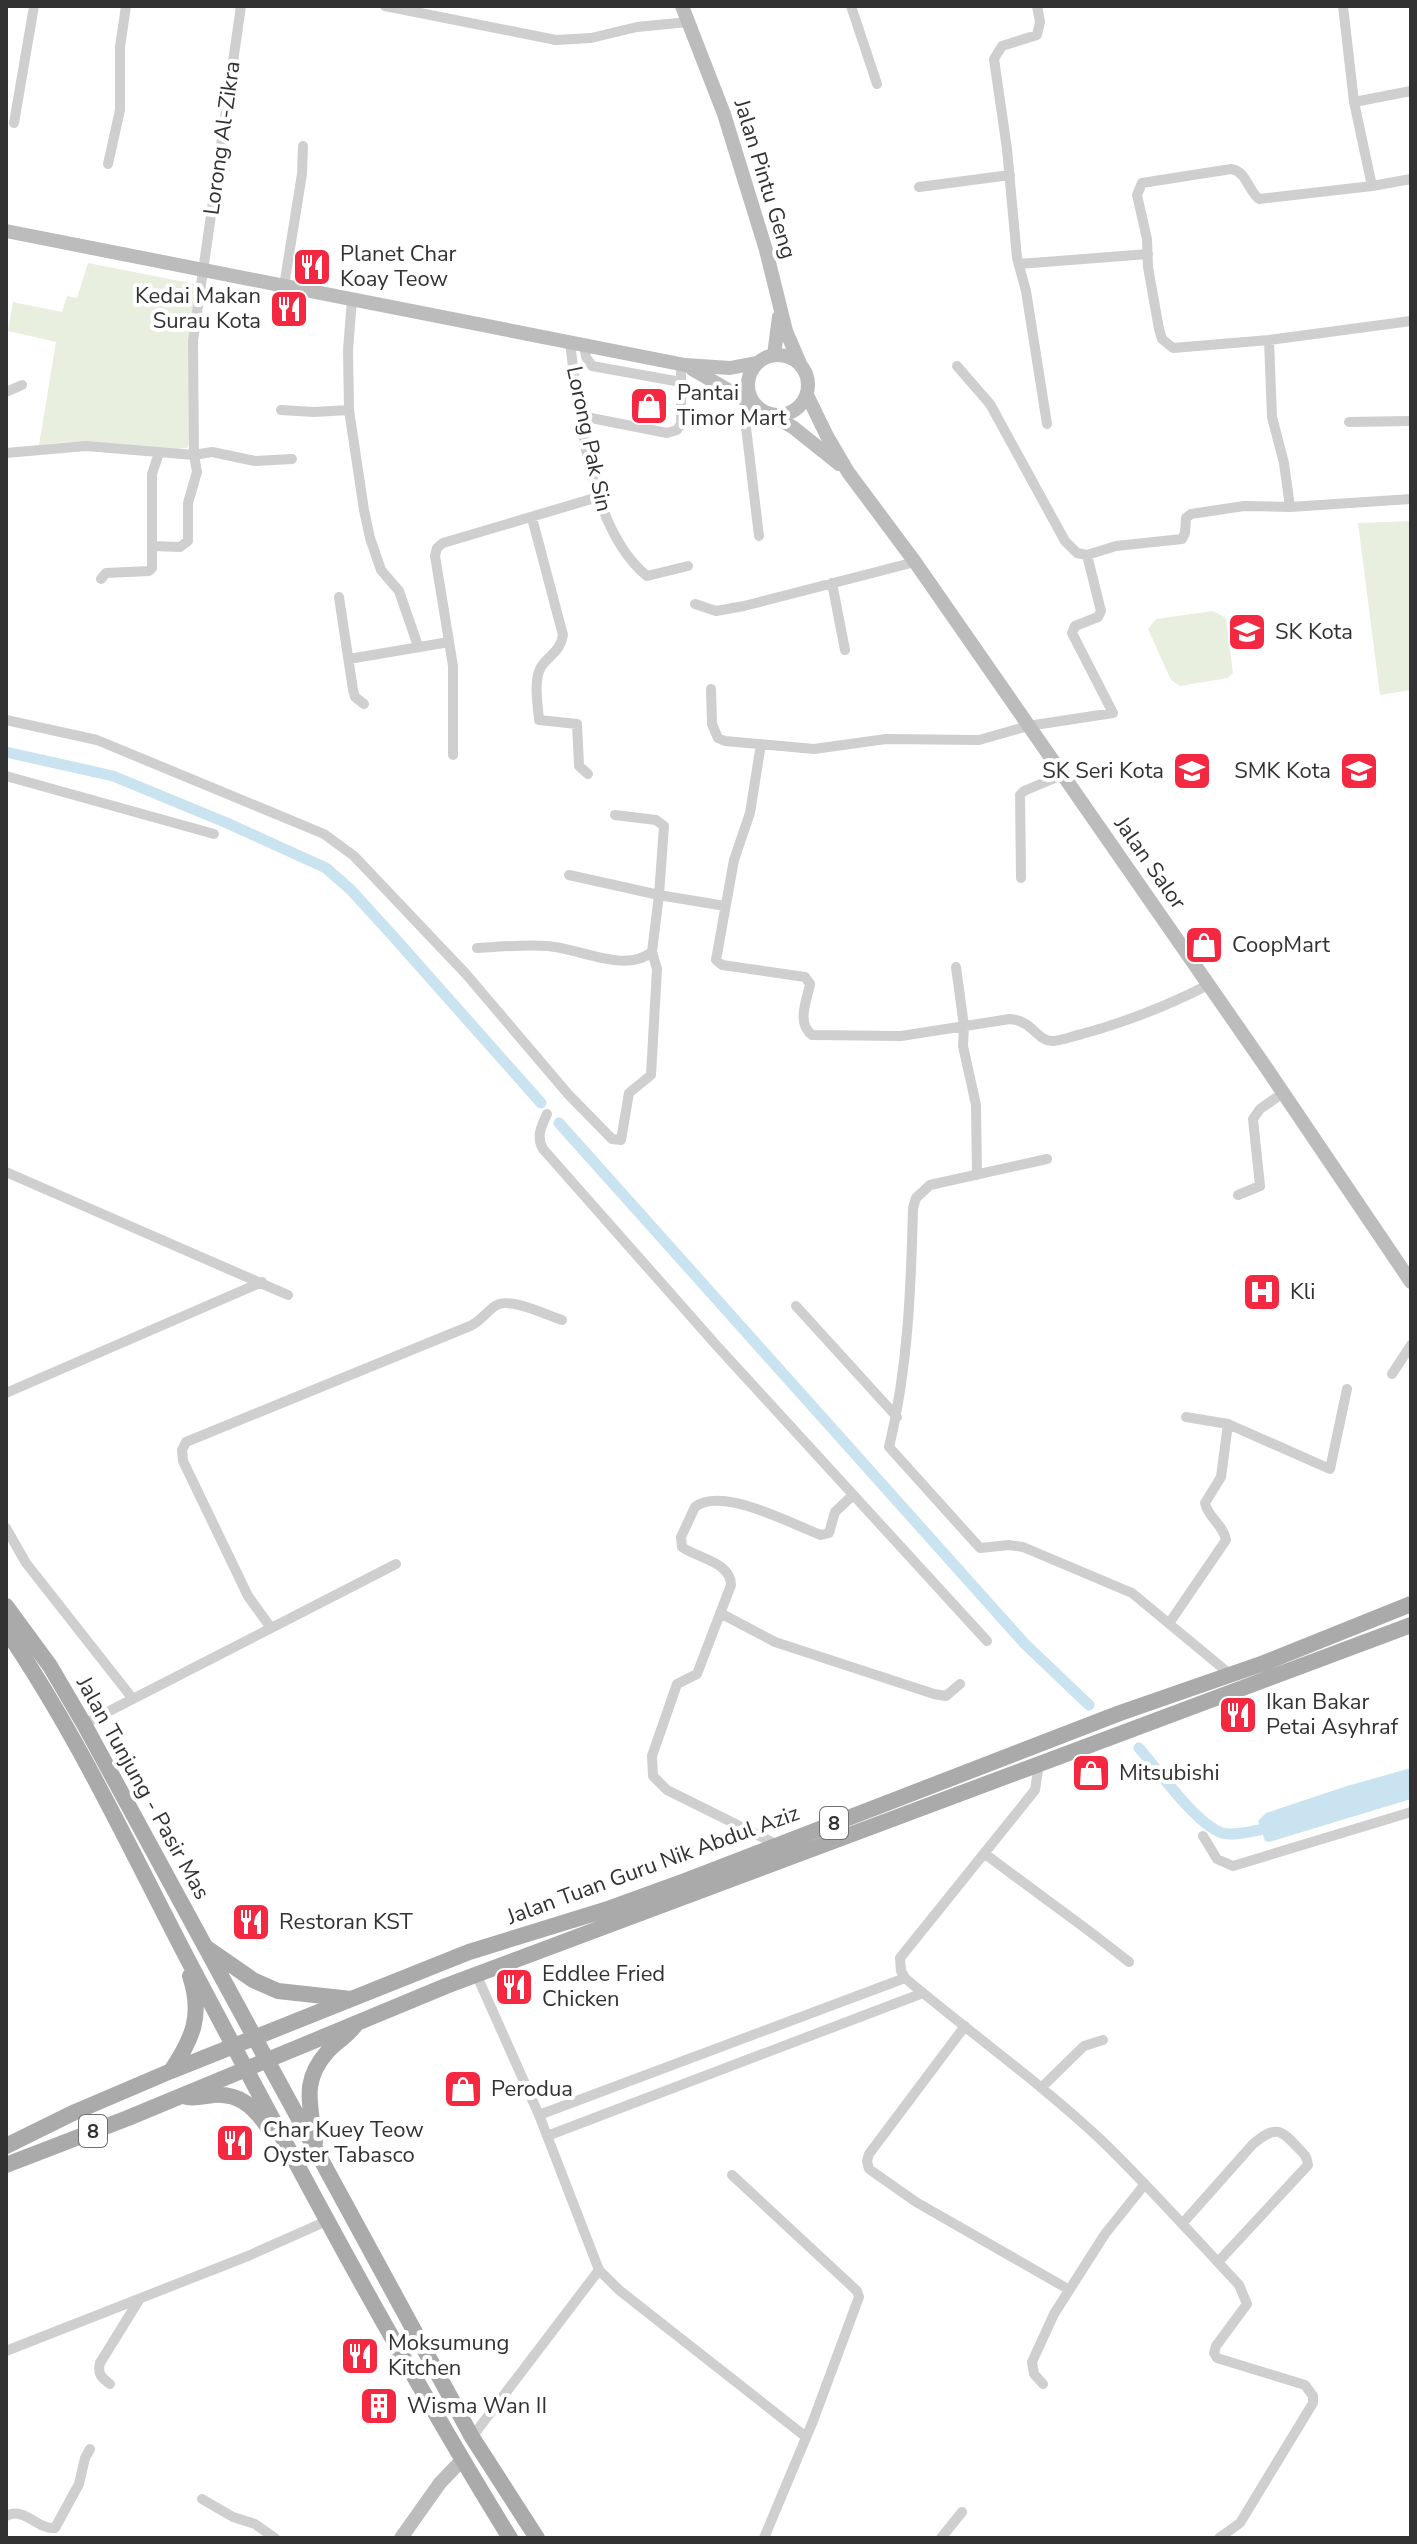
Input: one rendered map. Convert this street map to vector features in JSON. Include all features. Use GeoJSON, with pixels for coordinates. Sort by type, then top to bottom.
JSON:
{"type":"FeatureCollection","features":[{"type":"Feature","properties":{"kind":"main road","name":"Jalan Pintu Geng"},"geometry":{"type":"LineString","coordinates":[[682,6],[724,114],[766,250],[779,309],[801,366]]}},
{"type":"Feature","properties":{"kind":"main road"},"geometry":{"type":"LineString","coordinates":[[6,231],[683,364],[730,368],[756,363],[774,355],[793,359],[801,366],[808,385],[807,395],[797,409],[782,416],[773,415],[683,364]]}},
{"type":"Feature","properties":{"kind":"main road"},"geometry":{"type":"LineString","coordinates":[[774,355],[779,309]]}},
{"type":"Feature","properties":{"kind":"main road"},"geometry":{"type":"LineString","coordinates":[[753,404],[748,390],[751,371],[756,363]]}},
{"type":"Feature","properties":{"kind":"main road","name":"Jalan Salor"},"geometry":{"type":"LineString","coordinates":[[807,395],[848,472],[915,562],[1411,1282]]}},
{"type":"Feature","properties":{"kind":"main road","name":"Jalan Salor"},"geometry":{"type":"LineString","coordinates":[[773,415],[848,472]]}},
{"type":"Feature","properties":{"kind":"main road","name":"Jalan Tuan Guru Nik Abdul Aziz"},"geometry":{"type":"LineString","coordinates":[[6,2146],[75,2112],[171,2071],[469,1952],[605,1910],[1120,1713],[1231,1675],[1411,1604]]}},
{"type":"Feature","properties":{"kind":"main road","name":"Jalan Tunjung - Pasir Mas"},"geometry":{"type":"LineString","coordinates":[[6,1606],[50,1666],[84,1724],[472,2437],[537,2538]]}},
{"type":"Feature","properties":{"kind":"main road","name":"Jalan Tuan Guru Nik Abdul Aziz"},"geometry":{"type":"LineString","coordinates":[[6,2165],[360,2020],[1411,1625]]}},
{"type":"Feature","properties":{"kind":"main road","name":"Jalan Tunjung - Pasir Mas"},"geometry":{"type":"LineString","coordinates":[[6,1630],[77,1744],[294,2157]]}},
{"type":"Feature","properties":{"kind":"main road"},"geometry":{"type":"LineString","coordinates":[[206,1947],[253,1980],[278,1991],[353,1999]]}},
{"type":"Feature","properties":{"kind":"main road"},"geometry":{"type":"LineString","coordinates":[[171,2071],[191,2038],[196,2020],[196,1999],[187,1958]]}},
{"type":"Feature","properties":{"kind":"main road"},"geometry":{"type":"LineString","coordinates":[[316,2150],[308,2092],[315,2068],[360,2020]]}},
{"type":"Feature","properties":{"kind":"main road"},"geometry":{"type":"LineString","coordinates":[[179,2096],[194,2099],[213,2095],[231,2096],[250,2104],[294,2157],[510,2538]]}},
{"type":"Feature","properties":{"kind":"main road"},"geometry":{"type":"LineString","coordinates":[[401,2538],[440,2483],[463,2459]]}},
{"type":"Feature","properties":{"kind":"street"},"geometry":{"type":"LineString","coordinates":[[14,123],[34,6]]}},
{"type":"Feature","properties":{"kind":"street"},"geometry":{"type":"LineString","coordinates":[[108,164],[120,110],[120,47],[126,6]]}},
{"type":"Feature","properties":{"kind":"street","name":"Lorong Al-Zikra"},"geometry":{"type":"LineString","coordinates":[[152,546],[180,547],[188,541],[188,503],[197,472],[194,455],[193,341],[241,6]]}},
{"type":"Feature","properties":{"kind":"street"},"geometry":{"type":"LineString","coordinates":[[385,6],[421,10],[556,40],[575,40],[637,27],[688,22]]}},
{"type":"Feature","properties":{"kind":"street"},"geometry":{"type":"LineString","coordinates":[[851,6],[877,84]]}},
{"type":"Feature","properties":{"kind":"street"},"geometry":{"type":"LineString","coordinates":[[1037,6],[1040,22],[1037,35],[1002,46],[994,59],[1019,264],[1047,424]]}},
{"type":"Feature","properties":{"kind":"street"},"geometry":{"type":"LineString","coordinates":[[1343,6],[1354,102],[1372,186]]}},
{"type":"Feature","properties":{"kind":"street"},"geometry":{"type":"LineString","coordinates":[[1354,102],[1411,91]]}},
{"type":"Feature","properties":{"kind":"street"},"geometry":{"type":"LineString","coordinates":[[284,286],[302,174],[303,146]]}},
{"type":"Feature","properties":{"kind":"street"},"geometry":{"type":"LineString","coordinates":[[1411,179],[1267,200],[1255,196],[1238,170],[1146,181],[1137,190],[1159,329],[1167,344],[1173,348],[1269,340],[1411,321]]}},
{"type":"Feature","properties":{"kind":"street"},"geometry":{"type":"LineString","coordinates":[[919,187],[1010,175]]}},
{"type":"Feature","properties":{"kind":"street"},"geometry":{"type":"LineString","coordinates":[[1019,264],[1148,254]]}},
{"type":"Feature","properties":{"kind":"street"},"geometry":{"type":"LineString","coordinates":[[352,299],[348,350],[349,410],[370,538],[383,575],[399,591],[418,646]]}},
{"type":"Feature","properties":{"kind":"street"},"geometry":{"type":"LineString","coordinates":[[1269,340],[1272,417],[1284,463],[1290,507]]}},
{"type":"Feature","properties":{"kind":"street"},"geometry":{"type":"LineString","coordinates":[[577,344],[592,366],[681,382]]}},
{"type":"Feature","properties":{"kind":"street","name":"Lorong Pak Sin"},"geometry":{"type":"LineString","coordinates":[[577,344],[581,416],[598,497],[613,535],[644,574],[688,566]]}},
{"type":"Feature","properties":{"kind":"street"},"geometry":{"type":"LineString","coordinates":[[581,416],[670,433],[681,424],[683,364]]}},
{"type":"Feature","properties":{"kind":"street"},"geometry":{"type":"LineString","coordinates":[[957,366],[990,404],[1069,548],[1077,553],[1087,555],[1116,546],[1182,539],[1186,518],[1191,514],[1244,506],[1290,507],[1411,499]]}},
{"type":"Feature","properties":{"kind":"street"},"geometry":{"type":"LineString","coordinates":[[6,392],[22,385]]}},
{"type":"Feature","properties":{"kind":"street"},"geometry":{"type":"LineString","coordinates":[[753,404],[746,427],[759,536]]}},
{"type":"Feature","properties":{"kind":"street"},"geometry":{"type":"LineString","coordinates":[[281,410],[349,410]]}},
{"type":"Feature","properties":{"kind":"street"},"geometry":{"type":"LineString","coordinates":[[1349,422],[1411,421]]}},
{"type":"Feature","properties":{"kind":"street"},"geometry":{"type":"LineString","coordinates":[[6,453],[86,446],[194,455],[212,452],[255,461],[292,459]]}},
{"type":"Feature","properties":{"kind":"street"},"geometry":{"type":"LineString","coordinates":[[101,579],[106,573],[149,571],[152,568],[152,474],[159,453]]}},
{"type":"Feature","properties":{"kind":"street"},"geometry":{"type":"LineString","coordinates":[[453,755],[454,697],[435,556],[437,548],[443,543],[598,497]]}},
{"type":"Feature","properties":{"kind":"street"},"geometry":{"type":"LineString","coordinates":[[532,518],[563,635],[561,645],[542,664],[538,673],[539,720],[577,724],[579,766],[588,774]]}},
{"type":"Feature","properties":{"kind":"street"},"geometry":{"type":"LineString","coordinates":[[711,689],[712,724],[718,738],[814,749],[886,739],[979,740],[1028,726],[1113,713],[1072,633],[1075,626],[1098,617],[1101,611],[1087,555]]}},
{"type":"Feature","properties":{"kind":"street"},"geometry":{"type":"LineString","coordinates":[[695,604],[716,611],[915,562]]}},
{"type":"Feature","properties":{"kind":"street"},"geometry":{"type":"LineString","coordinates":[[832,583],[845,650]]}},
{"type":"Feature","properties":{"kind":"street"},"geometry":{"type":"LineString","coordinates":[[339,597],[355,697],[364,704]]}},
{"type":"Feature","properties":{"kind":"street"},"geometry":{"type":"LineString","coordinates":[[349,659],[449,642]]}},
{"type":"Feature","properties":{"kind":"street"},"geometry":{"type":"LineString","coordinates":[[6,720],[97,740],[324,834],[354,856],[466,974],[568,1094],[612,1139],[621,1140],[629,1093],[651,1075],[657,969],[652,952],[664,826],[656,820],[615,815]]}},
{"type":"Feature","properties":{"kind":"street"},"geometry":{"type":"LineString","coordinates":[[761,744],[750,813],[734,860],[716,955],[718,963],[805,977],[810,984],[803,1022],[807,1032],[812,1035],[887,1037],[1010,1019],[1021,1020],[1039,1035],[1054,1041],[1135,1018],[1208,985]]}},
{"type":"Feature","properties":{"kind":"street"},"geometry":{"type":"LineString","coordinates":[[1021,878],[1020,795],[1062,775]]}},
{"type":"Feature","properties":{"kind":"street"},"geometry":{"type":"LineString","coordinates":[[6,776],[214,834]]}},
{"type":"Feature","properties":{"kind":"street"},"geometry":{"type":"LineString","coordinates":[[569,875],[725,906]]}},
{"type":"Feature","properties":{"kind":"street"},"geometry":{"type":"LineString","coordinates":[[477,948],[546,945],[639,961],[652,952]]}},
{"type":"Feature","properties":{"kind":"street"},"geometry":{"type":"LineString","coordinates":[[956,967],[964,1026],[963,1046],[976,1105],[977,1175]]}},
{"type":"Feature","properties":{"kind":"street"},"geometry":{"type":"LineString","coordinates":[[1238,1195],[1260,1186],[1253,1119],[1260,1109],[1283,1093]]}},
{"type":"Feature","properties":{"kind":"street"},"geometry":{"type":"LineString","coordinates":[[547,1114],[540,1130],[539,1142],[543,1149],[987,1641]]}},
{"type":"Feature","properties":{"kind":"street"},"geometry":{"type":"LineString","coordinates":[[1047,1159],[930,1185],[916,1198],[913,1208],[911,1307],[897,1417],[889,1447],[980,1548],[1023,1547],[1132,1593],[1231,1675]]}},
{"type":"Feature","properties":{"kind":"street"},"geometry":{"type":"LineString","coordinates":[[6,1172],[288,1295]]}},
{"type":"Feature","properties":{"kind":"street"},"geometry":{"type":"LineString","coordinates":[[6,1393],[262,1282]]}},
{"type":"Feature","properties":{"kind":"street"},"geometry":{"type":"LineString","coordinates":[[271,1628],[248,1596],[183,1461],[182,1450],[186,1442],[470,1326],[480,1321],[497,1304],[507,1302],[562,1320]]}},
{"type":"Feature","properties":{"kind":"street"},"geometry":{"type":"LineString","coordinates":[[796,1306],[897,1417]]}},
{"type":"Feature","properties":{"kind":"street"},"geometry":{"type":"LineString","coordinates":[[1392,1374],[1411,1345]]}},
{"type":"Feature","properties":{"kind":"street"},"geometry":{"type":"LineString","coordinates":[[1186,1417],[1228,1424],[1330,1469],[1347,1389]]}},
{"type":"Feature","properties":{"kind":"street"},"geometry":{"type":"LineString","coordinates":[[1170,1622],[1226,1540],[1224,1530],[1206,1509],[1205,1503],[1221,1477],[1228,1424]]}},
{"type":"Feature","properties":{"kind":"street"},"geometry":{"type":"LineString","coordinates":[[778,1845],[667,1790],[653,1776],[652,1756],[673,1693],[683,1679],[697,1674],[731,1585],[728,1573],[682,1547],[681,1537],[695,1507],[711,1499],[742,1504],[821,1535],[829,1533],[840,1505],[853,1495]]}},
{"type":"Feature","properties":{"kind":"street"},"geometry":{"type":"LineString","coordinates":[[7,1534],[26,1563],[133,1699]]}},
{"type":"Feature","properties":{"kind":"street"},"geometry":{"type":"LineString","coordinates":[[84,1724],[396,1564]]}},
{"type":"Feature","properties":{"kind":"street"},"geometry":{"type":"LineString","coordinates":[[720,1613],[775,1642],[934,1694],[946,1696],[960,1684]]}},
{"type":"Feature","properties":{"kind":"street"},"geometry":{"type":"LineString","coordinates":[[1039,1764],[1035,1790],[900,1958],[899,1964],[905,1978],[1097,2137],[1239,2285],[1247,2304],[1214,2349],[1217,2358],[1305,2385],[1313,2396],[1313,2403],[1240,2523],[1219,2538]]}},
{"type":"Feature","properties":{"kind":"street"},"geometry":{"type":"LineString","coordinates":[[1203,1836],[1217,1859],[1233,1866],[1411,1812]]}},
{"type":"Feature","properties":{"kind":"street"},"geometry":{"type":"LineString","coordinates":[[984,1853],[1041,1898],[1079,1921],[1129,1962]]}},
{"type":"Feature","properties":{"kind":"street"},"geometry":{"type":"LineString","coordinates":[[477,1976],[539,2115],[599,2270],[619,2290],[806,2437]]}},
{"type":"Feature","properties":{"kind":"street"},"geometry":{"type":"LineString","coordinates":[[539,2115],[905,1978]]}},
{"type":"Feature","properties":{"kind":"street"},"geometry":{"type":"LineString","coordinates":[[547,2136],[923,1993]]}},
{"type":"Feature","properties":{"kind":"street"},"geometry":{"type":"LineString","coordinates":[[965,2026],[869,2154],[869,2169],[916,2202],[1068,2289]]}},
{"type":"Feature","properties":{"kind":"street"},"geometry":{"type":"LineString","coordinates":[[1041,2088],[1084,2046],[1103,2040]]}},
{"type":"Feature","properties":{"kind":"street"},"geometry":{"type":"LineString","coordinates":[[1182,2224],[1253,2144],[1266,2133],[1285,2133],[1307,2157],[1308,2165],[1218,2262]]}},
{"type":"Feature","properties":{"kind":"street"},"geometry":{"type":"LineString","coordinates":[[732,2175],[859,2294],[806,2437],[764,2538]]}},
{"type":"Feature","properties":{"kind":"street"},"geometry":{"type":"LineString","coordinates":[[1043,2384],[1034,2374],[1032,2362],[1068,2289],[1105,2234],[1145,2184]]}},
{"type":"Feature","properties":{"kind":"street"},"geometry":{"type":"LineString","coordinates":[[6,2351],[329,2220]]}},
{"type":"Feature","properties":{"kind":"street"},"geometry":{"type":"LineString","coordinates":[[472,2437],[599,2270]]}},
{"type":"Feature","properties":{"kind":"street"},"geometry":{"type":"LineString","coordinates":[[110,2384],[102,2377],[100,2363],[140,2299]]}},
{"type":"Feature","properties":{"kind":"street"},"geometry":{"type":"LineString","coordinates":[[6,2516],[21,2514],[47,2528],[55,2528],[79,2484],[90,2449]]}},
{"type":"Feature","properties":{"kind":"street"},"geometry":{"type":"LineString","coordinates":[[202,2499],[233,2517],[255,2524],[275,2538]]}},
{"type":"Feature","properties":{"kind":"street"},"geometry":{"type":"LineString","coordinates":[[941,2538],[962,2512]]}},
{"type":"Feature","properties":{"kind":"green space"},"geometry":{"type":"Polygon","coordinates":[[[88,263],[200,285],[190,443],[187,448],[69,442],[39,445],[56,342],[8,331],[13,302],[62,312],[67,296],[77,298],[88,263]]]}},
{"type":"Feature","properties":{"kind":"green space"},"geometry":{"type":"Polygon","coordinates":[[[1411,521],[1411,690],[1380,695],[1358,523],[1411,521]]]}},
{"type":"Feature","properties":{"kind":"green space"},"geometry":{"type":"Polygon","coordinates":[[[1213,611],[1226,618],[1233,673],[1228,678],[1180,686],[1171,680],[1148,629],[1156,619],[1213,611]]]}},
{"type":"Feature","properties":{"kind":"water"},"geometry":{"type":"Polygon","coordinates":[[[1411,1768],[1411,1799],[1265,1841],[1258,1821],[1266,1813],[1411,1768]]]}},
{"type":"Feature","properties":{"kind":"waterway"},"geometry":{"type":"LineString","coordinates":[[6,752],[113,776],[326,868],[351,890],[541,1103]]}},
{"type":"Feature","properties":{"kind":"waterway"},"geometry":{"type":"LineString","coordinates":[[559,1123],[1025,1644],[1089,1705]]}},
{"type":"Feature","properties":{"kind":"waterway"},"geometry":{"type":"LineString","coordinates":[[1139,1748],[1189,1808],[1211,1827],[1231,1834],[1259,1830]]}},
{"type":"Feature","properties":{"kind":"place","name":"Planet Char Koay Teow"},"geometry":{"type":"Point","coordinates":[312,267]}},
{"type":"Feature","properties":{"kind":"place","name":"Kedai Makan Surau Kota"},"geometry":{"type":"Point","coordinates":[289,309]}},
{"type":"Feature","properties":{"kind":"place","name":"Pantai Timor Mart"},"geometry":{"type":"Point","coordinates":[649,406]}},
{"type":"Feature","properties":{"kind":"place","name":"SK Kota"},"geometry":{"type":"Point","coordinates":[1247,632]}},
{"type":"Feature","properties":{"kind":"place","name":"SK Seri Kota"},"geometry":{"type":"Point","coordinates":[1192,771]}},
{"type":"Feature","properties":{"kind":"place","name":"SMK Kota"},"geometry":{"type":"Point","coordinates":[1359,771]}},
{"type":"Feature","properties":{"kind":"place","name":"CoopMart"},"geometry":{"type":"Point","coordinates":[1204,945]}},
{"type":"Feature","properties":{"kind":"place","name":"Kli"},"geometry":{"type":"Point","coordinates":[1262,1292]}},
{"type":"Feature","properties":{"kind":"place","name":"Ikan Bakar Petai Asyhraf"},"geometry":{"type":"Point","coordinates":[1238,1715]}},
{"type":"Feature","properties":{"kind":"place","name":"Mitsubishi"},"geometry":{"type":"Point","coordinates":[1091,1773]}},
{"type":"Feature","properties":{"kind":"place","name":"Restoran KST"},"geometry":{"type":"Point","coordinates":[251,1922]}},
{"type":"Feature","properties":{"kind":"place","name":"Eddlee Fried Chicken"},"geometry":{"type":"Point","coordinates":[514,1987]}},
{"type":"Feature","properties":{"kind":"place","name":"Perodua"},"geometry":{"type":"Point","coordinates":[463,2089]}},
{"type":"Feature","properties":{"kind":"place","name":"Char Kuey Teow Oyster Tabasco"},"geometry":{"type":"Point","coordinates":[235,2143]}},
{"type":"Feature","properties":{"kind":"place","name":"Moksumung Kitchen"},"geometry":{"type":"Point","coordinates":[360,2356]}},
{"type":"Feature","properties":{"kind":"place","name":"Wisma Wan II"},"geometry":{"type":"Point","coordinates":[379,2406]}}]}
